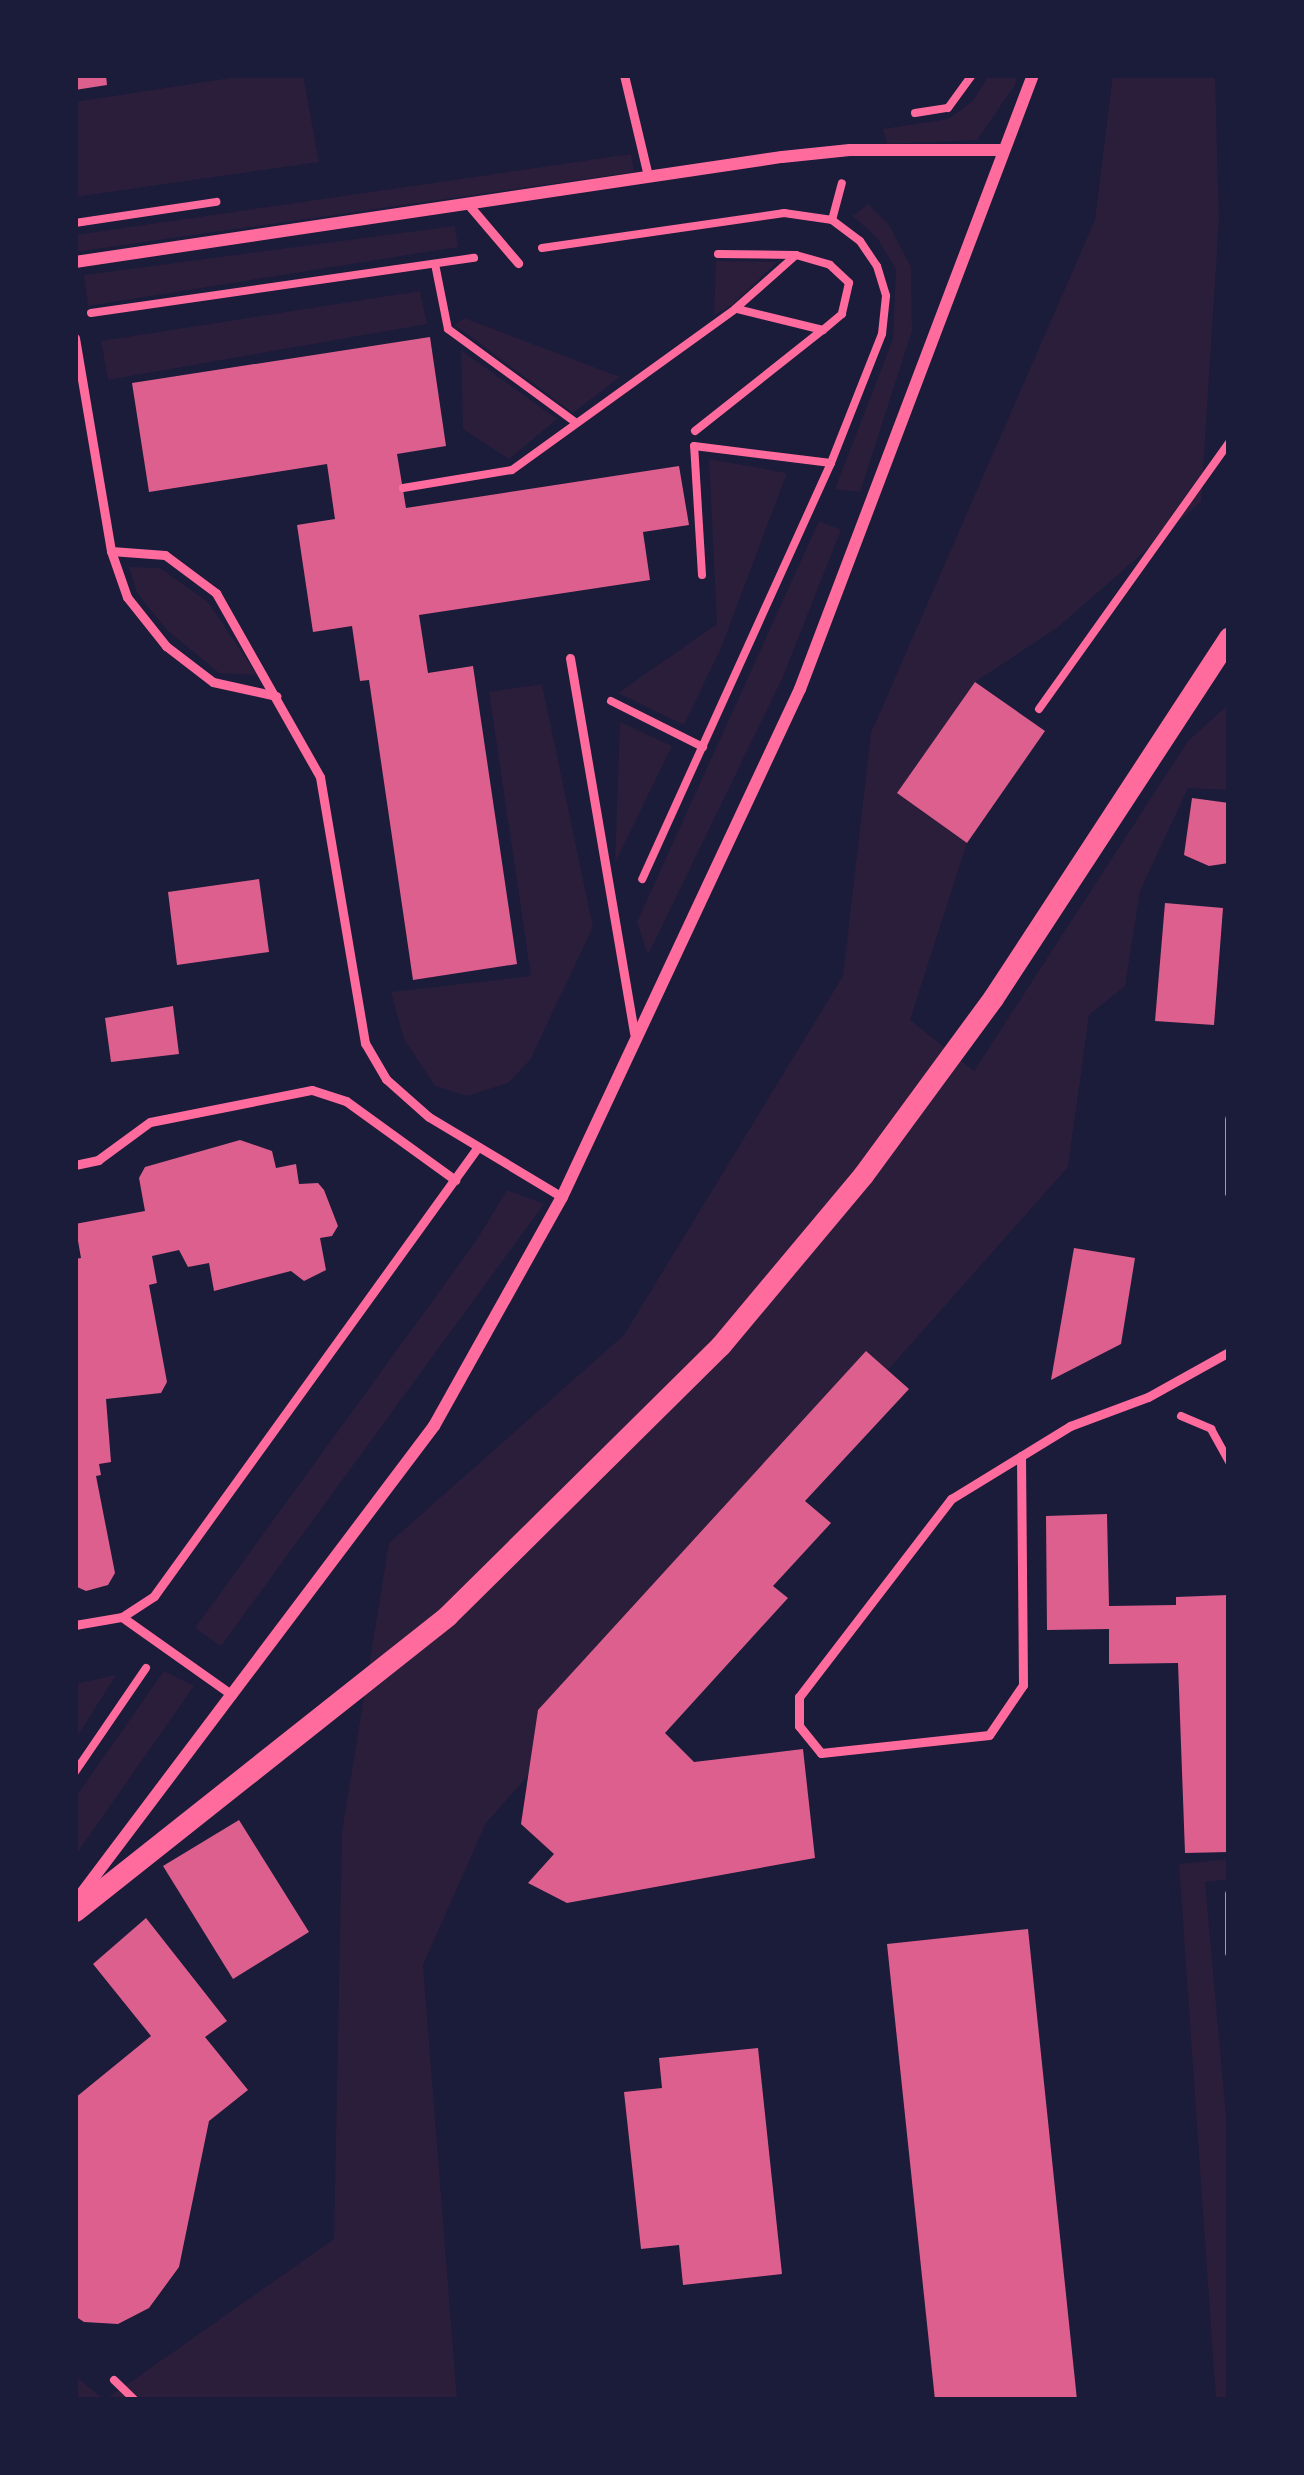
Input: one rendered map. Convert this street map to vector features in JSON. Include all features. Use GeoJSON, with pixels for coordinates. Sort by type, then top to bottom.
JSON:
{"type":"FeatureCollection","features":[{"type":"Feature","properties":{"kind":"street"},"geometry":{"type":"LineString","coordinates":[[75,1907],[434,1426],[562,1197],[634,1034],[800,689],[1033,75]]}},
{"type":"Feature","properties":{"kind":"street"},"geometry":{"type":"LineString","coordinates":[[75,262],[850,150],[1004,150]]}},
{"type":"Feature","properties":{"kind":"street"},"geometry":{"type":"LineString","coordinates":[[75,1907],[447,1616],[720,1346],[863,1175],[992,998],[1229,637]]}},
{"type":"Feature","properties":{"kind":"lane"},"geometry":{"type":"LineString","coordinates":[[624,75],[648,176]]}},
{"type":"Feature","properties":{"kind":"lane"},"geometry":{"type":"LineString","coordinates":[[467,202],[518,263]]}},
{"type":"Feature","properties":{"kind":"lane"},"geometry":{"type":"LineString","coordinates":[[75,338],[112,551],[127,597],[166,646],[213,682],[277,696]]}},
{"type":"Feature","properties":{"kind":"lane"},"geometry":{"type":"LineString","coordinates":[[112,551],[165,555],[217,593],[320,777],[365,1043],[386,1079],[428,1117],[562,1197]]}},
{"type":"Feature","properties":{"kind":"lane"},"geometry":{"type":"LineString","coordinates":[[570,658],[634,1034]]}},
{"type":"Feature","properties":{"kind":"lane"},"geometry":{"type":"LineString","coordinates":[[75,1165],[98,1160],[150,1122],[312,1090],[346,1101],[455,1180]]}},
{"type":"Feature","properties":{"kind":"lane"},"geometry":{"type":"LineString","coordinates":[[1229,1118],[1229,1193]]}},
{"type":"Feature","properties":{"kind":"lane"},"geometry":{"type":"LineString","coordinates":[[75,1625],[122,1617],[154,1596],[478,1147]]}},
{"type":"Feature","properties":{"kind":"lane"},"geometry":{"type":"LineString","coordinates":[[1021,1456],[1023,1685],[989,1735],[821,1753],[799,1726],[799,1697],[951,1499],[1021,1456],[1070,1426],[1148,1397],[1229,1352]]}},
{"type":"Feature","properties":{"kind":"lane"},"geometry":{"type":"LineString","coordinates":[[122,1617],[232,1695]]}},
{"type":"Feature","properties":{"kind":"path"},"geometry":{"type":"LineString","coordinates":[[75,315],[784,213],[832,220],[860,241],[877,266],[886,296],[882,334],[831,463],[617,934]]}},
{"type":"Feature","properties":{"kind":"path"},"geometry":{"type":"LineString","coordinates":[[695,431],[842,314],[849,283],[830,266],[796,255],[718,254]]}},
{"type":"Feature","properties":{"kind":"path"},"geometry":{"type":"LineString","coordinates":[[403,488],[512,470],[735,309],[796,255]]}},
{"type":"Feature","properties":{"kind":"path"},"geometry":{"type":"LineString","coordinates":[[435,264],[448,329],[575,422]]}},
{"type":"Feature","properties":{"kind":"path"},"geometry":{"type":"LineString","coordinates":[[735,309],[823,330]]}},
{"type":"Feature","properties":{"kind":"path"},"geometry":{"type":"LineString","coordinates":[[1039,710],[1229,443]]}},
{"type":"Feature","properties":{"kind":"path"},"geometry":{"type":"LineString","coordinates":[[702,574],[694,446],[831,463]]}},
{"type":"Feature","properties":{"kind":"path"},"geometry":{"type":"LineString","coordinates":[[611,700],[703,747]]}},
{"type":"Feature","properties":{"kind":"path"},"geometry":{"type":"LineString","coordinates":[[1165,1414],[1211,1429],[1229,1462]]}},
{"type":"Feature","properties":{"kind":"path"},"geometry":{"type":"LineString","coordinates":[[1227,1894],[1229,1953]]}},
{"type":"Feature","properties":{"kind":"path"},"geometry":{"type":"LineString","coordinates":[[114,2380],[135,2400]]}},
{"type":"Feature","properties":{"kind":"shaded area"},"geometry":{"type":"Polygon","coordinates":[[[249,75],[303,75],[319,162],[75,197],[75,102],[249,75]]]}},
{"type":"Feature","properties":{"kind":"shaded area"},"geometry":{"type":"Polygon","coordinates":[[[989,75],[1017,75],[977,140],[887,144],[883,129],[948,119],[973,101],[989,75]]]}},
{"type":"Feature","properties":{"kind":"shaded area"},"geometry":{"type":"Polygon","coordinates":[[[1113,75],[1215,75],[1219,220],[1201,502],[1057,628],[975,682],[897,793],[967,843],[910,1020],[974,1071],[1188,741],[1229,704],[1229,790],[1188,788],[1140,891],[1125,986],[1089,1015],[1068,1167],[486,1823],[423,1965],[457,2400],[105,2400],[334,2239],[342,1832],[389,1543],[624,1335],[843,976],[871,733],[1095,220],[1113,75]]]}},
{"type":"Feature","properties":{"kind":"shaded area"},"geometry":{"type":"Polygon","coordinates":[[[631,154],[634,172],[75,252],[75,235],[631,154]]]}},
{"type":"Feature","properties":{"kind":"shaded area"},"geometry":{"type":"Polygon","coordinates":[[[868,204],[889,225],[911,267],[912,331],[860,492],[835,489],[893,339],[896,269],[877,238],[853,216],[868,204]]]}},
{"type":"Feature","properties":{"kind":"shaded area"},"geometry":{"type":"Polygon","coordinates":[[[455,226],[458,247],[88,306],[84,275],[455,226]]]}},
{"type":"Feature","properties":{"kind":"shaded area"},"geometry":{"type":"Polygon","coordinates":[[[716,261],[777,262],[732,305],[714,315],[716,261]]]}},
{"type":"Feature","properties":{"kind":"shaded area"},"geometry":{"type":"Polygon","coordinates":[[[420,291],[427,324],[108,380],[101,341],[420,291]]]}},
{"type":"Feature","properties":{"kind":"shaded area"},"geometry":{"type":"Polygon","coordinates":[[[464,318],[620,377],[573,413],[455,325],[464,318]]]}},
{"type":"Feature","properties":{"kind":"shaded area"},"geometry":{"type":"Polygon","coordinates":[[[461,350],[557,419],[509,459],[463,429],[461,350]]]}},
{"type":"Feature","properties":{"kind":"shaded area"},"geometry":{"type":"Polygon","coordinates":[[[709,459],[787,473],[721,648],[684,725],[618,693],[717,624],[709,459]]]}},
{"type":"Feature","properties":{"kind":"shaded area"},"geometry":{"type":"Polygon","coordinates":[[[819,521],[841,530],[782,679],[648,955],[637,922],[819,521]]]}},
{"type":"Feature","properties":{"kind":"shaded area"},"geometry":{"type":"Polygon","coordinates":[[[129,567],[160,568],[208,602],[257,675],[219,673],[167,630],[137,593],[129,567]]]}},
{"type":"Feature","properties":{"kind":"shaded area"},"geometry":{"type":"Polygon","coordinates":[[[542,684],[593,927],[530,1060],[508,1083],[467,1096],[435,1086],[404,1039],[391,992],[531,976],[489,692],[542,684]]]}},
{"type":"Feature","properties":{"kind":"shaded area"},"geometry":{"type":"Polygon","coordinates":[[[620,722],[672,746],[615,863],[620,722]]]}},
{"type":"Feature","properties":{"kind":"shaded area"},"geometry":{"type":"Polygon","coordinates":[[[507,1190],[544,1204],[221,1646],[195,1628],[476,1241],[507,1190]]]}},
{"type":"Feature","properties":{"kind":"shaded area"},"geometry":{"type":"Polygon","coordinates":[[[164,1671],[194,1686],[75,1856],[75,1798],[164,1671]]]}},
{"type":"Feature","properties":{"kind":"shaded area"},"geometry":{"type":"Polygon","coordinates":[[[116,1675],[75,1740],[75,1684],[116,1675]]]}},
{"type":"Feature","properties":{"kind":"shaded area"},"geometry":{"type":"Polygon","coordinates":[[[1229,1859],[1229,1879],[1205,1882],[1229,2150],[1229,2400],[1216,2400],[1179,1864],[1229,1859]]]}},
{"type":"Feature","properties":{"kind":"shaded area"},"geometry":{"type":"Polygon","coordinates":[[[75,2376],[105,2400],[75,2400],[75,2376]]]}},
{"type":"Feature","properties":{"kind":"building"},"geometry":{"type":"Polygon","coordinates":[[[75,75],[106,75],[107,85],[75,90],[75,75]]]}},
{"type":"Feature","properties":{"kind":"building"},"geometry":{"type":"Polygon","coordinates":[[[430,337],[446,446],[397,454],[406,508],[679,466],[689,525],[643,532],[650,580],[419,615],[428,673],[473,666],[517,964],[413,980],[369,680],[360,681],[352,626],[313,632],[297,525],[335,519],[327,464],[149,492],[132,383],[430,337]]]}},
{"type":"Feature","properties":{"kind":"building"},"geometry":{"type":"Polygon","coordinates":[[[975,682],[1045,731],[967,843],[897,793],[975,682]]]}},
{"type":"Feature","properties":{"kind":"building"},"geometry":{"type":"Polygon","coordinates":[[[1192,798],[1229,803],[1229,863],[1209,866],[1184,855],[1192,798]]]}},
{"type":"Feature","properties":{"kind":"building"},"geometry":{"type":"Polygon","coordinates":[[[259,879],[269,952],[177,965],[168,892],[259,879]]]}},
{"type":"Feature","properties":{"kind":"building"},"geometry":{"type":"Polygon","coordinates":[[[1165,903],[1223,908],[1214,1025],[1155,1021],[1165,903]]]}},
{"type":"Feature","properties":{"kind":"building"},"geometry":{"type":"Polygon","coordinates":[[[173,1006],[179,1054],[111,1062],[105,1018],[173,1006]]]}},
{"type":"Feature","properties":{"kind":"building"},"geometry":{"type":"Polygon","coordinates":[[[240,1140],[272,1151],[276,1168],[296,1164],[299,1184],[318,1183],[324,1190],[338,1226],[332,1236],[320,1238],[326,1270],[304,1281],[291,1271],[214,1291],[209,1263],[188,1267],[179,1250],[152,1256],[157,1283],[149,1285],[167,1382],[161,1393],[106,1399],[111,1462],[99,1464],[101,1475],[96,1476],[115,1573],[108,1585],[86,1591],[75,1586],[75,1259],[81,1258],[75,1224],[145,1211],[139,1178],[145,1167],[240,1140]]]}},
{"type":"Feature","properties":{"kind":"building"},"geometry":{"type":"Polygon","coordinates":[[[1074,1248],[1135,1258],[1121,1344],[1051,1380],[1074,1248]]]}},
{"type":"Feature","properties":{"kind":"building"},"geometry":{"type":"Polygon","coordinates":[[[866,1351],[909,1389],[805,1501],[831,1523],[773,1586],[788,1598],[665,1733],[694,1762],[803,1749],[815,1858],[567,1903],[528,1883],[554,1854],[521,1824],[538,1710],[866,1351]]]}},
{"type":"Feature","properties":{"kind":"building"},"geometry":{"type":"Polygon","coordinates":[[[1107,1514],[1109,1606],[1176,1605],[1176,1597],[1228,1595],[1229,1852],[1185,1853],[1178,1663],[1109,1664],[1109,1629],[1047,1630],[1046,1516],[1107,1514]]]}},
{"type":"Feature","properties":{"kind":"building"},"geometry":{"type":"Polygon","coordinates":[[[239,1820],[309,1932],[233,1979],[163,1866],[239,1820]]]}},
{"type":"Feature","properties":{"kind":"building"},"geometry":{"type":"Polygon","coordinates":[[[146,1918],[227,2021],[205,2037],[248,2090],[209,2121],[179,2267],[149,2308],[118,2324],[84,2322],[75,2316],[75,2098],[151,2036],[93,1964],[146,1918]]]}},
{"type":"Feature","properties":{"kind":"building"},"geometry":{"type":"Polygon","coordinates":[[[1028,1929],[1077,2400],[935,2400],[887,1944],[1028,1929]]]}},
{"type":"Feature","properties":{"kind":"building"},"geometry":{"type":"Polygon","coordinates":[[[758,2048],[782,2274],[683,2285],[679,2245],[641,2249],[624,2092],[662,2088],[659,2058],[758,2048]]]}}]}
